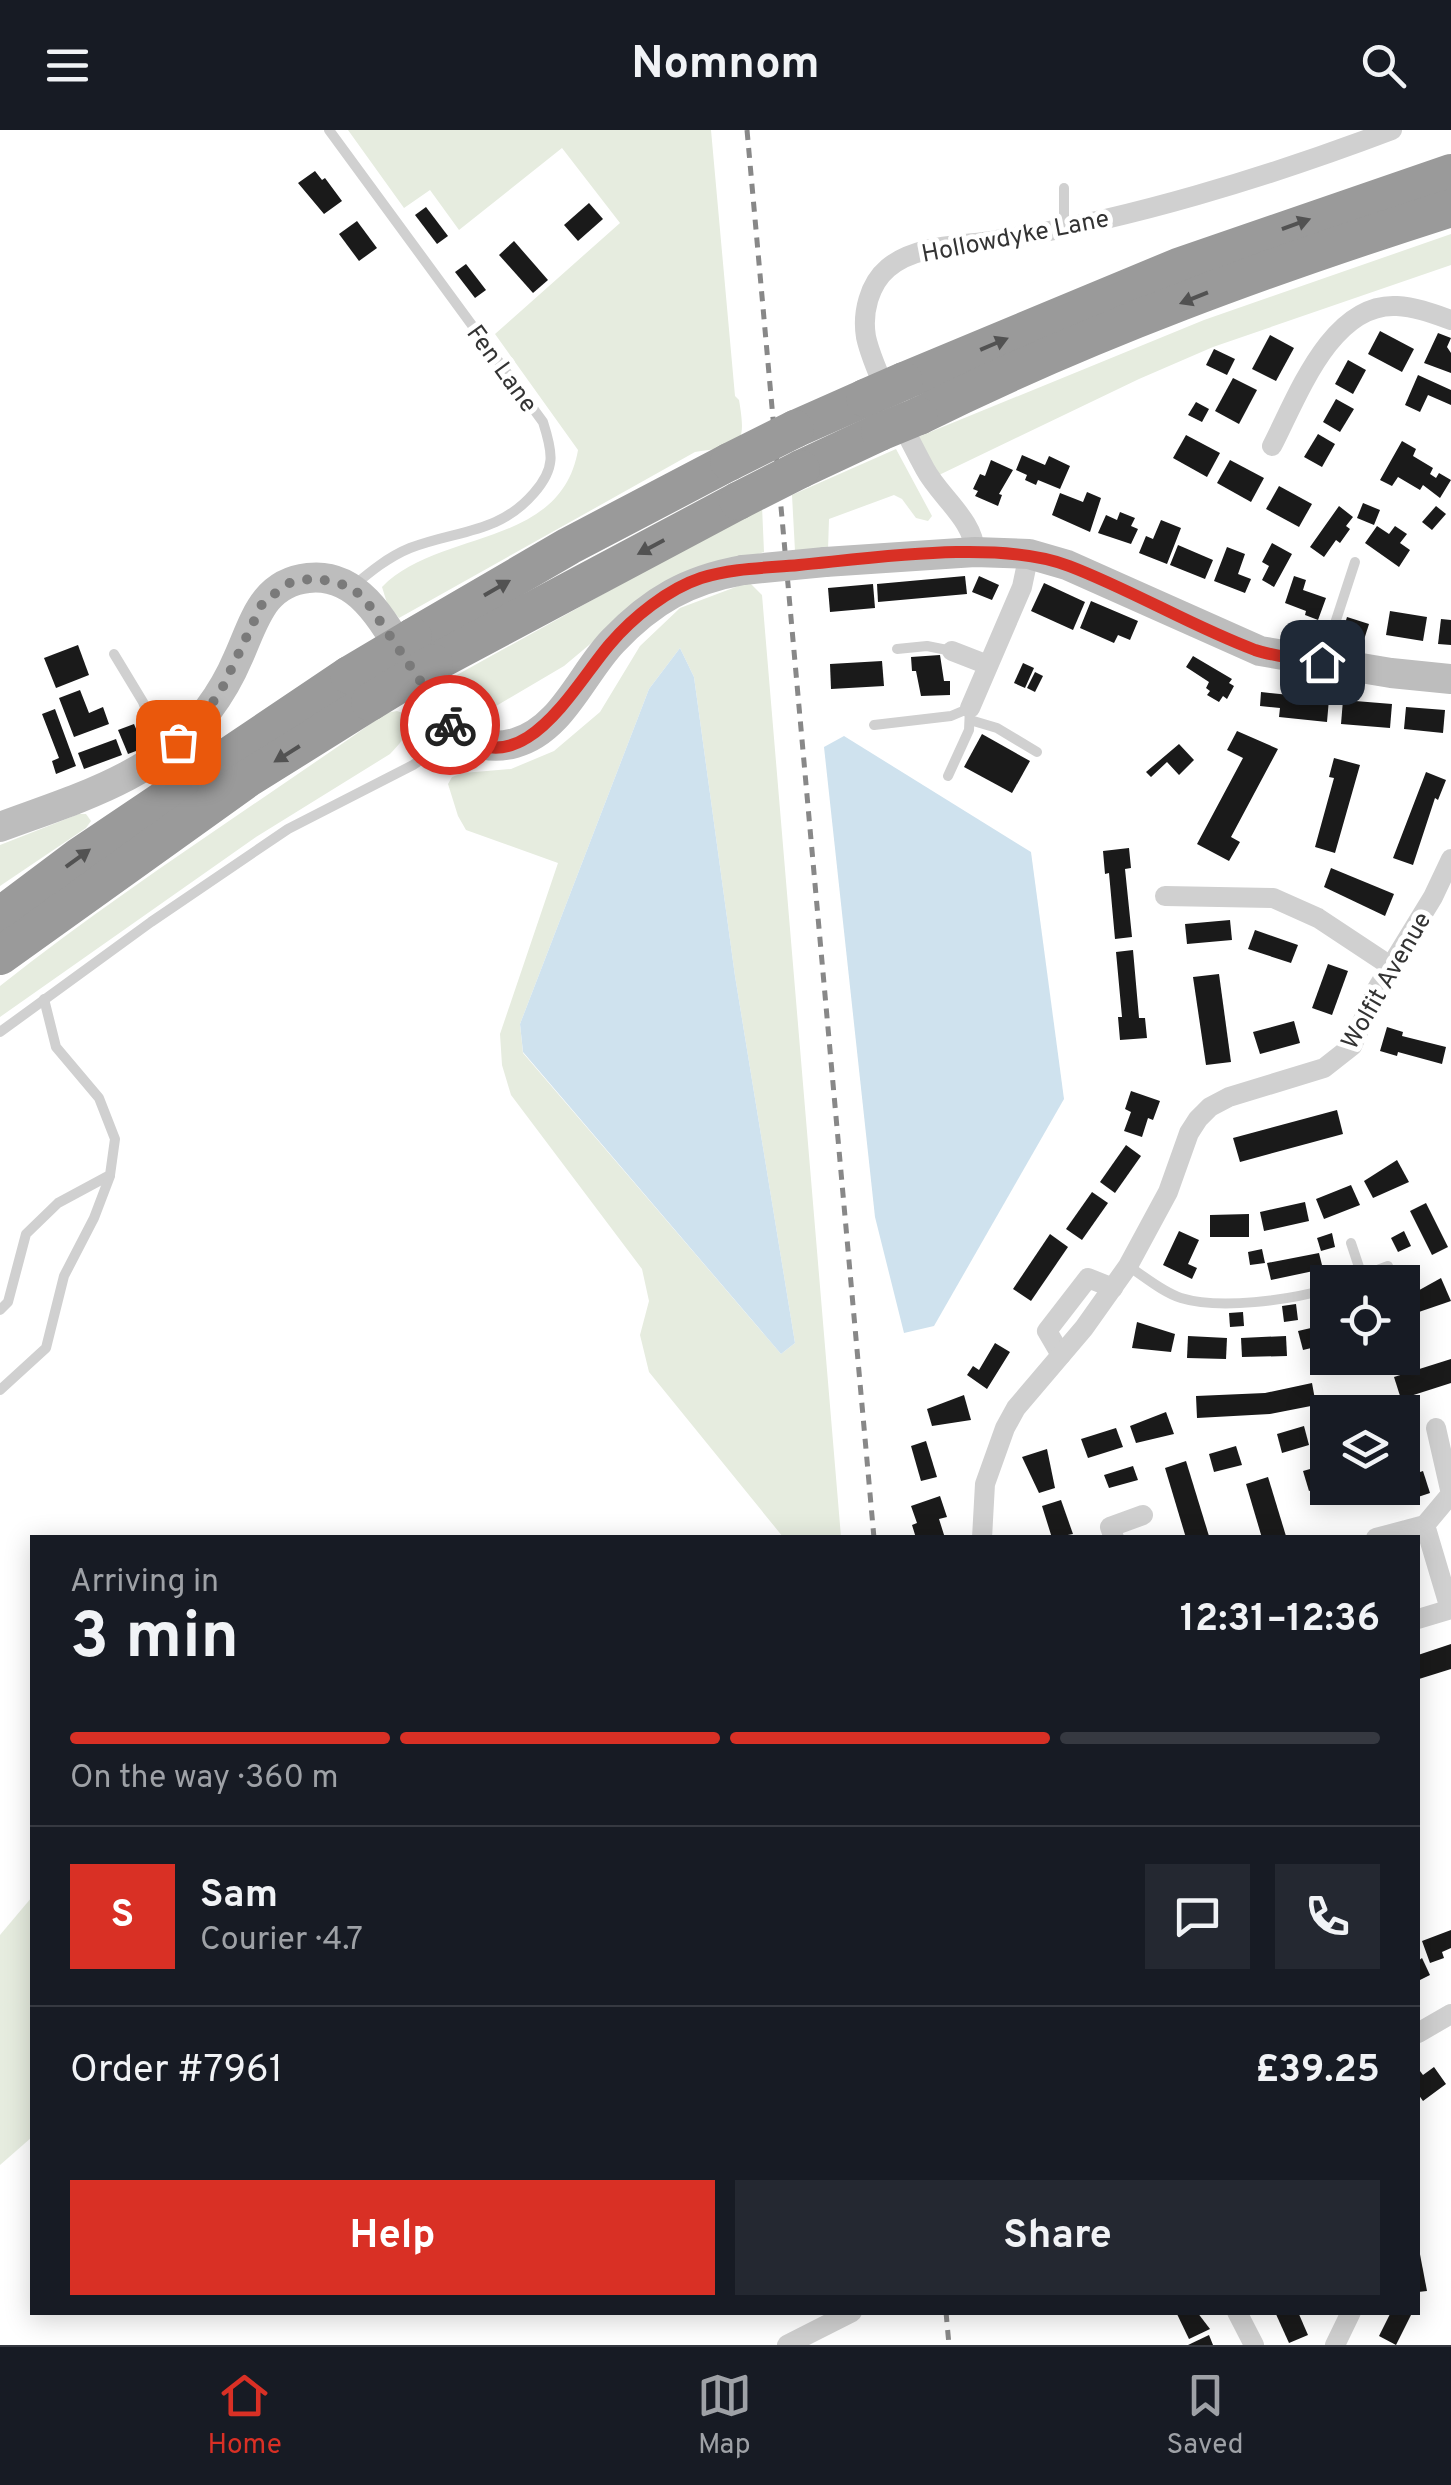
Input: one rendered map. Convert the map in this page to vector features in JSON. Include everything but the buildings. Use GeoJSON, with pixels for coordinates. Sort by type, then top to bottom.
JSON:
{"type":"FeatureCollection","features":[{"type":"Feature","properties":{"kind":"highway"},"geometry":{"type":"LineString","coordinates":[[423,650],[880,432],[912,398],[1178,267],[1451,173]]}},
{"type":"Feature","properties":{"kind":"highway"},"geometry":{"type":"LineString","coordinates":[[0,916],[110,835],[423,650],[569,546],[795,429],[865,398],[912,398],[1016,368],[1290,260],[1451,208]]}},
{"type":"Feature","properties":{"kind":"highway"},"geometry":{"type":"LineString","coordinates":[[0,956],[247,780],[359,689]]}},
{"type":"Feature","properties":{"kind":"street","name":"Hollowdyke Lane"},"geometry":{"type":"LineString","coordinates":[[975,552],[969,527],[925,469],[870,351],[865,314],[876,282],[890,266],[939,247],[1064,230],[1233,182],[1392,130]]}},
{"type":"Feature","properties":{"kind":"street"},"geometry":{"type":"LineString","coordinates":[[1272,446],[1326,346],[1356,317],[1374,309],[1398,306],[1451,320]]}},
{"type":"Feature","properties":{"kind":"street"},"geometry":{"type":"LineString","coordinates":[[0,827],[102,788],[164,754],[219,695],[256,612],[271,594],[303,578],[328,578],[352,587],[384,626],[446,722],[459,735],[494,746],[530,738],[549,723],[611,642],[666,596],[702,578],[825,562],[975,552],[1029,554],[1067,564],[1255,650],[1451,680]]}},
{"type":"Feature","properties":{"kind":"street"},"geometry":{"type":"LineString","coordinates":[[970,714],[1022,587],[1029,554]]}},
{"type":"Feature","properties":{"kind":"street"},"geometry":{"type":"LineString","coordinates":[[952,652],[988,665]]}},
{"type":"Feature","properties":{"kind":"street","name":"Wolfit Avenue"},"geometry":{"type":"LineString","coordinates":[[982,1535],[985,1484],[998,1444],[1016,1408],[1128,1266],[1168,1192],[1189,1133],[1198,1119],[1218,1101],[1324,1068],[1342,1056],[1360,1030],[1389,965],[1433,897],[1451,859]]}},
{"type":"Feature","properties":{"kind":"street"},"geometry":{"type":"LineString","coordinates":[[1165,896],[1273,898],[1318,918],[1389,965]]}},
{"type":"Feature","properties":{"kind":"street"},"geometry":{"type":"LineString","coordinates":[[1387,1535],[1425,1525],[1451,1494],[1436,1428]]}},
{"type":"Feature","properties":{"kind":"street"},"geometry":{"type":"LineString","coordinates":[[1113,1535],[1110,1527],[1143,1515]]}},
{"type":"Feature","properties":{"kind":"street"},"geometry":{"type":"LineString","coordinates":[[1420,1618],[1451,1609],[1425,1525]]}},
{"type":"Feature","properties":{"kind":"street"},"geometry":{"type":"LineString","coordinates":[[1420,2032],[1451,2014]]}},
{"type":"Feature","properties":{"kind":"street"},"geometry":{"type":"LineString","coordinates":[[786,2345],[846,2315]]}},
{"type":"Feature","properties":{"kind":"street"},"geometry":{"type":"LineString","coordinates":[[1239,2315],[1254,2345]]}},
{"type":"Feature","properties":{"kind":"street"},"geometry":{"type":"LineString","coordinates":[[1336,2345],[1350,2315]]}},
{"type":"Feature","properties":{"kind":"lane","name":"Fen Lane"},"geometry":{"type":"LineString","coordinates":[[329,130],[542,422],[552,448],[548,476],[517,513],[409,548],[380,564],[352,587]]}},
{"type":"Feature","properties":{"kind":"lane"},"geometry":{"type":"LineString","coordinates":[[1064,188],[1064,230]]}},
{"type":"Feature","properties":{"kind":"lane"},"geometry":{"type":"LineString","coordinates":[[1322,662],[1355,562]]}},
{"type":"Feature","properties":{"kind":"lane"},"geometry":{"type":"LineString","coordinates":[[896,649],[927,646],[952,652]]}},
{"type":"Feature","properties":{"kind":"lane"},"geometry":{"type":"LineString","coordinates":[[114,654],[143,702],[164,754]]}},
{"type":"Feature","properties":{"kind":"lane"},"geometry":{"type":"LineString","coordinates":[[874,725],[970,714],[1038,752]]}},
{"type":"Feature","properties":{"kind":"lane"},"geometry":{"type":"LineString","coordinates":[[948,776],[970,730],[970,714]]}},
{"type":"Feature","properties":{"kind":"lane"},"geometry":{"type":"LineString","coordinates":[[0,1032],[288,829],[414,765],[459,735]]}},
{"type":"Feature","properties":{"kind":"lane"},"geometry":{"type":"LineString","coordinates":[[0,1390],[46,1348],[64,1276],[94,1218],[110,1175],[115,1139],[99,1098],[56,1047],[44,999]]}},
{"type":"Feature","properties":{"kind":"lane"},"geometry":{"type":"LineString","coordinates":[[0,1310],[8,1302],[26,1234],[58,1203],[110,1175]]}},
{"type":"Feature","properties":{"kind":"lane"},"geometry":{"type":"LineString","coordinates":[[1351,1242],[1358,1265]]}},
{"type":"Feature","properties":{"kind":"lane"},"geometry":{"type":"LineString","coordinates":[[1128,1266],[1178,1297],[1203,1303],[1310,1293]]}},
{"type":"Feature","properties":{"kind":"shaded area"},"geometry":{"type":"Polygon","coordinates":[[[348,130],[711,130],[741,436],[731,445],[695,452],[399,618],[387,603],[382,587],[434,555],[523,522],[548,505],[567,482],[578,450],[495,334],[620,223],[562,148],[459,230],[430,190],[404,208],[348,130]]]}},
{"type":"Feature","properties":{"kind":"shaded area"},"geometry":{"type":"Polygon","coordinates":[[[1451,234],[1451,265],[1213,347],[939,475],[918,437],[1204,320],[1451,234]]]}},
{"type":"Feature","properties":{"kind":"shaded area"},"geometry":{"type":"Polygon","coordinates":[[[896,449],[932,516],[928,521],[916,518],[902,499],[894,495],[829,519],[828,550],[795,551],[792,495],[896,449]]]}},
{"type":"Feature","properties":{"kind":"shaded area"},"geometry":{"type":"Polygon","coordinates":[[[762,506],[764,552],[657,588],[564,666],[491,709],[462,698],[445,685],[446,681],[762,506]]]}},
{"type":"Feature","properties":{"kind":"shaded area"},"geometry":{"type":"Polygon","coordinates":[[[749,582],[762,595],[841,1535],[781,1535],[649,1372],[640,1335],[649,1301],[642,1269],[511,1095],[502,1065],[500,1034],[558,863],[466,830],[448,784],[452,777],[463,773],[511,769],[554,751],[600,712],[640,646],[680,608],[749,582]],[[680,648],[649,689],[520,1024],[523,1053],[781,1354],[795,1343],[735,976],[694,677],[680,648]]]}},
{"type":"Feature","properties":{"kind":"shaded area"},"geometry":{"type":"Polygon","coordinates":[[[386,713],[406,714],[408,726],[390,754],[256,837],[0,1017],[0,986],[191,847],[386,713]]]}},
{"type":"Feature","properties":{"kind":"shaded area"},"geometry":{"type":"Polygon","coordinates":[[[86,814],[91,821],[86,828],[0,886],[0,845],[86,814]]]}},
{"type":"Feature","properties":{"kind":"shaded area"},"geometry":{"type":"Polygon","coordinates":[[[30,1899],[30,2139],[0,2165],[0,1935],[30,1899]]]}},
{"type":"Feature","properties":{"kind":"water"},"geometry":{"type":"Polygon","coordinates":[[[680,648],[694,677],[735,976],[795,1343],[781,1354],[523,1052],[520,1024],[649,689],[680,648]]]}},
{"type":"Feature","properties":{"kind":"water"},"geometry":{"type":"Polygon","coordinates":[[[844,736],[1031,852],[1064,1099],[934,1326],[904,1333],[875,1217],[824,747],[844,736]]]}},
{"type":"Feature","properties":{"kind":"railway"},"geometry":{"type":"LineString","coordinates":[[747,130],[874,1535]]}},
{"type":"Feature","properties":{"kind":"railway"},"geometry":{"type":"LineString","coordinates":[[946,2315],[949,2345]]}},
{"type":"Feature","properties":{"kind":"way so far"},"geometry":{"type":"LineString","coordinates":[[178,742],[219,695],[263,602],[280,587],[303,578],[328,578],[352,587],[384,626],[450,725]]}},
{"type":"Feature","properties":{"kind":"route"},"geometry":{"type":"LineString","coordinates":[[450,725],[459,735],[494,746],[530,738],[549,723],[611,642],[666,596],[702,578],[825,562],[975,552],[1029,554],[1067,564],[1260,652],[1322,662]]}}]}
